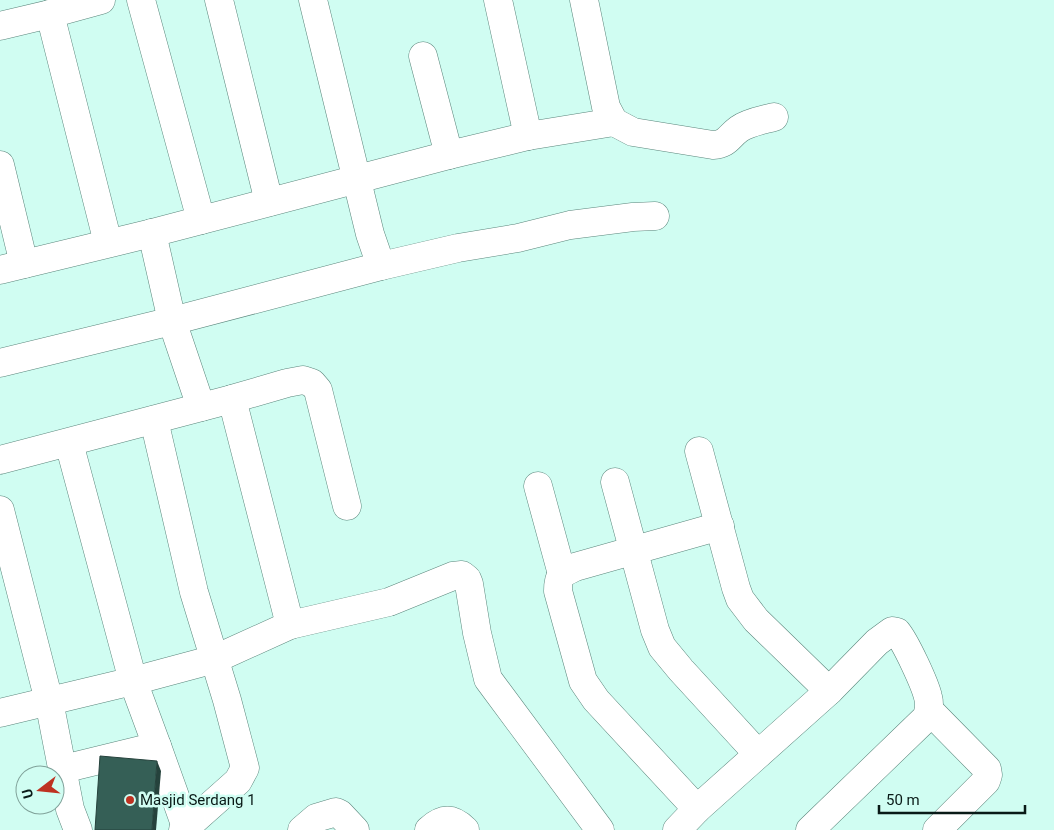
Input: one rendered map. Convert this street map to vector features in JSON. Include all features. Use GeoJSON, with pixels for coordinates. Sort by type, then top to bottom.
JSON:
{"type":"FeatureCollection","features":[{"type":"Feature","properties":{"kind":"street"},"geometry":{"type":"LineString","coordinates":[[0,26],[101,0]]}},
{"type":"Feature","properties":{"kind":"street"},"geometry":{"type":"LineString","coordinates":[[141,0],[201,220]]}},
{"type":"Feature","properties":{"kind":"street"},"geometry":{"type":"LineString","coordinates":[[219,0],[269,202]]}},
{"type":"Feature","properties":{"kind":"street"},"geometry":{"type":"LineString","coordinates":[[313,0],[370,234],[382,266]]}},
{"type":"Feature","properties":{"kind":"street"},"geometry":{"type":"LineString","coordinates":[[498,0],[528,136]]}},
{"type":"Feature","properties":{"kind":"street"},"geometry":{"type":"LineString","coordinates":[[584,0],[606,107],[614,122],[633,132],[713,146],[721,145],[739,129],[748,124],[774,117]]}},
{"type":"Feature","properties":{"kind":"street"},"geometry":{"type":"LineString","coordinates":[[50,14],[108,243]]}},
{"type":"Feature","properties":{"kind":"street"},"geometry":{"type":"LineString","coordinates":[[423,56],[449,154]]}},
{"type":"Feature","properties":{"kind":"street"},"geometry":{"type":"LineString","coordinates":[[0,165],[12,267],[152,233],[449,154],[528,136],[614,122]]}},
{"type":"Feature","properties":{"kind":"street"},"geometry":{"type":"LineString","coordinates":[[0,363],[458,248],[518,238],[570,225],[654,216]]}},
{"type":"Feature","properties":{"kind":"street"},"geometry":{"type":"LineString","coordinates":[[152,233],[172,321],[201,407]]}},
{"type":"Feature","properties":{"kind":"street"},"geometry":{"type":"LineString","coordinates":[[0,460],[302,380],[312,383],[318,390],[347,506]]}},
{"type":"Feature","properties":{"kind":"street"},"geometry":{"type":"LineString","coordinates":[[232,399],[290,625]]}},
{"type":"Feature","properties":{"kind":"street"},"geometry":{"type":"LineString","coordinates":[[68,442],[133,681],[158,746],[186,829],[238,781],[245,768],[215,658],[194,592],[154,420]]}},
{"type":"Feature","properties":{"kind":"street"},"geometry":{"type":"LineString","coordinates":[[699,451],[736,588],[748,610],[829,691]]}},
{"type":"Feature","properties":{"kind":"street"},"geometry":{"type":"LineString","coordinates":[[615,482],[635,551],[650,613],[662,647],[758,754]]}},
{"type":"Feature","properties":{"kind":"street"},"geometry":{"type":"LineString","coordinates":[[538,486],[562,574]]}},
{"type":"Feature","properties":{"kind":"street"},"geometry":{"type":"LineString","coordinates":[[0,510],[49,701],[62,765]]}},
{"type":"Feature","properties":{"kind":"street"},"geometry":{"type":"LineString","coordinates":[[698,809],[596,700],[583,681],[558,591],[558,580],[562,574],[575,567],[720,526]]}},
{"type":"Feature","properties":{"kind":"street"},"geometry":{"type":"LineString","coordinates":[[0,713],[133,681],[215,658],[290,625],[380,604],[453,576],[465,576],[469,584],[477,633],[488,679],[600,830]]}},
{"type":"Feature","properties":{"kind":"street"},"geometry":{"type":"LineString","coordinates":[[677,830],[829,691],[877,642],[892,631],[898,632],[905,642],[928,695],[929,710],[927,717],[810,830]]}},
{"type":"Feature","properties":{"kind":"street"},"geometry":{"type":"LineString","coordinates":[[929,710],[987,769],[988,775],[986,782],[937,830]]}},
{"type":"Feature","properties":{"kind":"street"},"geometry":{"type":"LineString","coordinates":[[65,769],[158,746]]}},
{"type":"Feature","properties":{"kind":"street"},"geometry":{"type":"LineString","coordinates":[[65,780],[70,809],[78,830]]}},
{"type":"Feature","properties":{"kind":"street"},"geometry":{"type":"LineString","coordinates":[[302,830],[316,818],[336,812],[355,830]]}},
{"type":"Feature","properties":{"kind":"street"},"geometry":{"type":"LineString","coordinates":[[429,830],[435,825],[448,820],[460,824],[465,830]]}},
{"type":"Feature","properties":{"kind":"building","name":"Masjid Serdang 1"},"geometry":{"type":"Polygon","coordinates":[[[100,756],[157,761],[152,830],[95,830],[100,756]]]}},
{"type":"Feature","properties":{"kind":"place","name":"Masjid Serdang 1"},"geometry":{"type":"Point","coordinates":[130,800]}}]}
